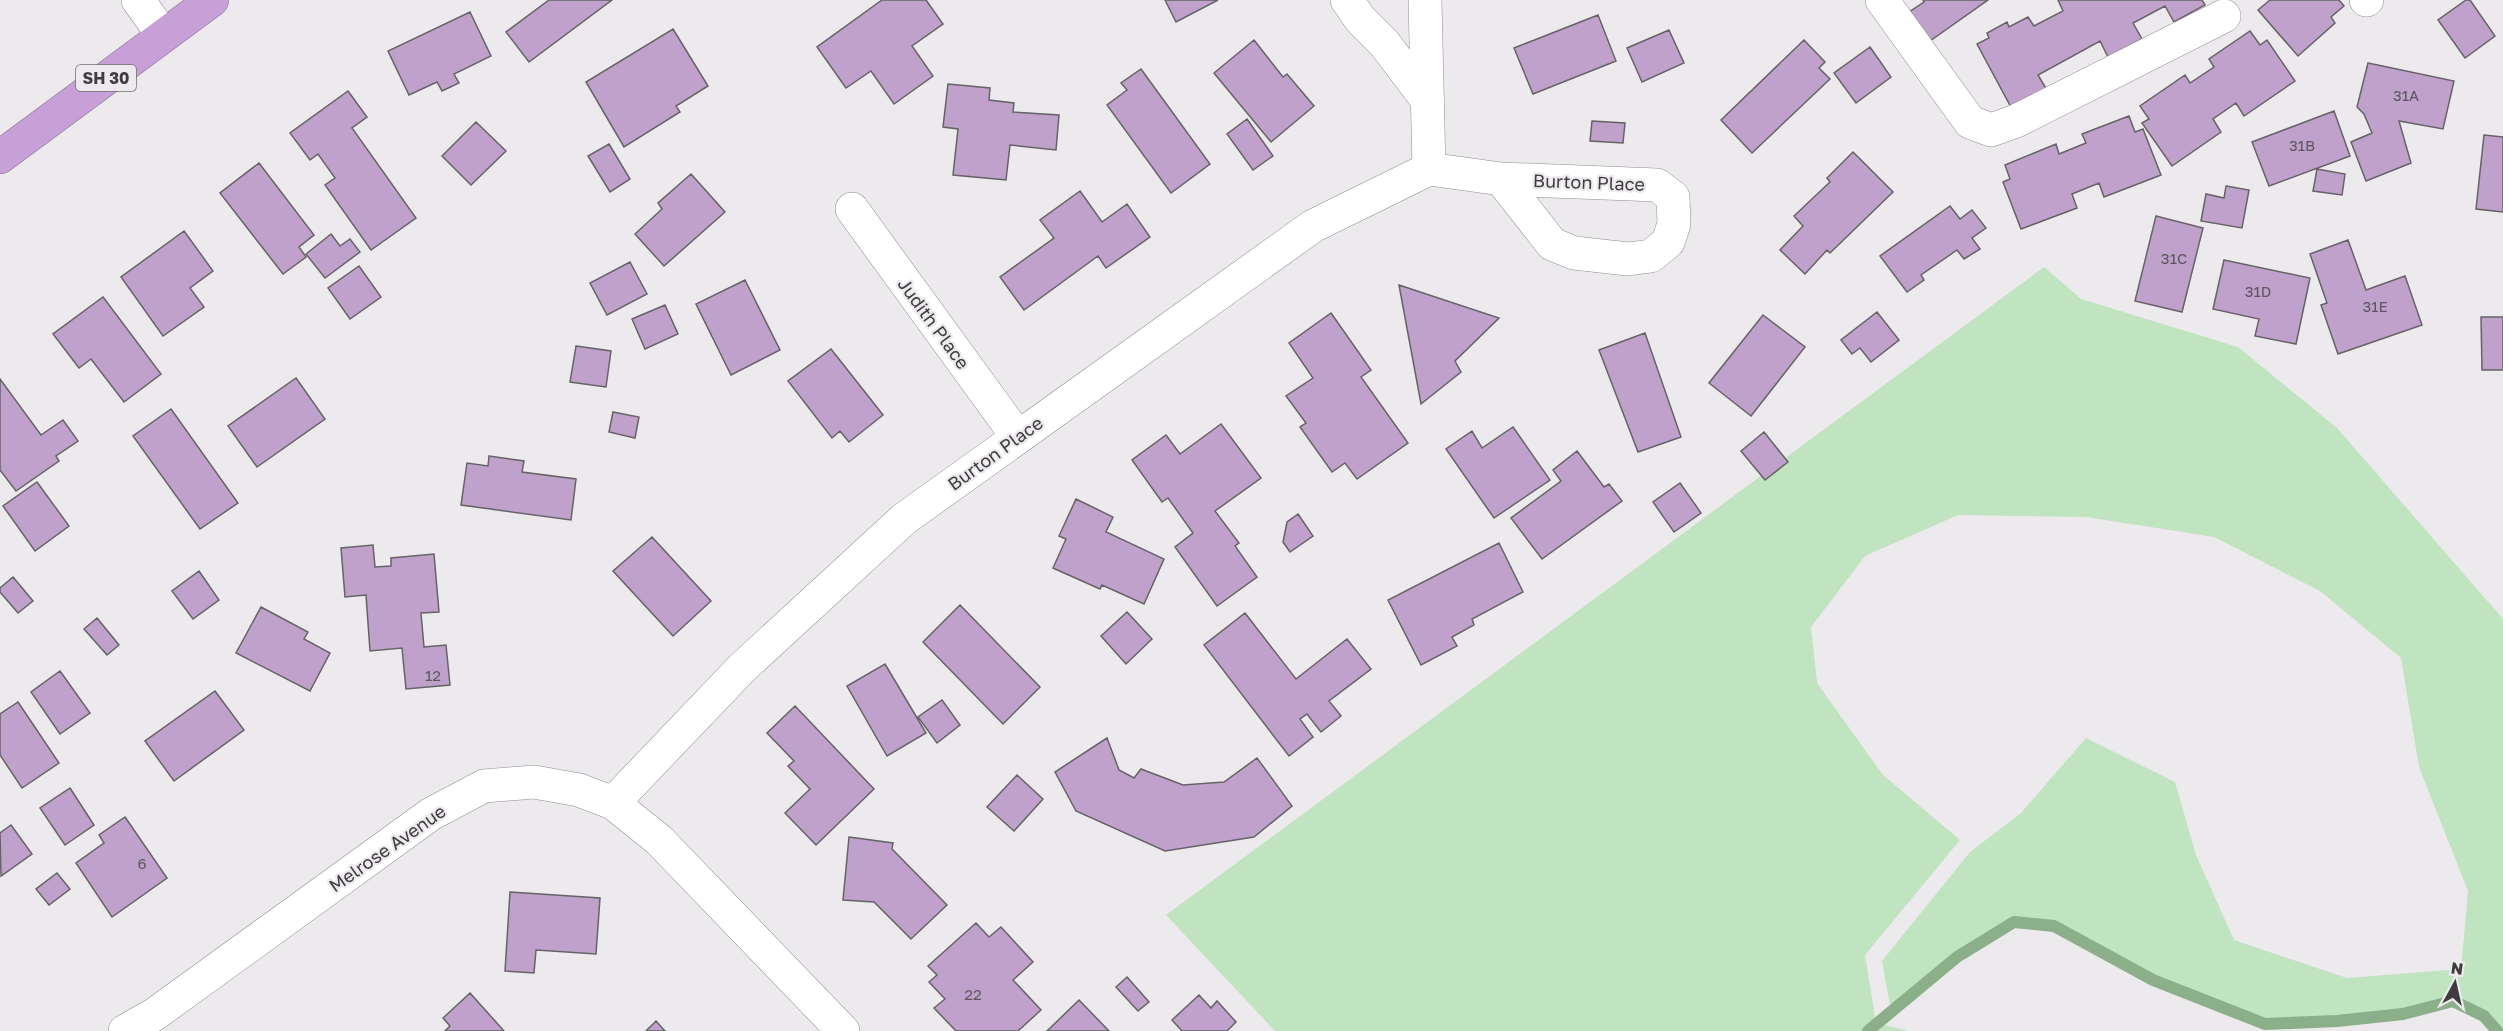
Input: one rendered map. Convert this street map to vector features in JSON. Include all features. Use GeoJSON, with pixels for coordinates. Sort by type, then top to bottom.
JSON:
{"type":"FeatureCollection","features":[{"type":"Feature","properties":{"kind":"highway","name":"SH 30"},"geometry":{"type":"LineString","coordinates":[[0,157],[212,0]]}},
{"type":"Feature","properties":{"kind":"street"},"geometry":{"type":"LineString","coordinates":[[138,0],[163,35]]}},
{"type":"Feature","properties":{"kind":"street"},"geometry":{"type":"LineString","coordinates":[[1347,0],[1360,19],[1384,43],[1428,101]]}},
{"type":"Feature","properties":{"kind":"street"},"geometry":{"type":"LineString","coordinates":[[1425,0],[1429,169]]}},
{"type":"Feature","properties":{"kind":"street"},"geometry":{"type":"LineString","coordinates":[[1882,0],[1970,122],[1990,130],[2016,122],[2224,16]]}},
{"type":"Feature","properties":{"kind":"street","name":"Burton Place"},"geometry":{"type":"LineString","coordinates":[[613,803],[742,668],[904,519],[1313,226],[1429,169],[1501,179],[1657,185],[1673,197],[1674,224],[1668,242],[1651,256],[1628,260],[1574,253],[1552,244],[1501,179]]}},
{"type":"Feature","properties":{"kind":"street","name":"Judith Place"},"geometry":{"type":"LineString","coordinates":[[852,209],[1017,436]]}},
{"type":"Feature","properties":{"kind":"street","name":"Melrose Avenue"},"geometry":{"type":"LineString","coordinates":[[125,1031],[155,1014],[431,814],[484,786],[534,782],[579,790],[613,803],[659,840],[843,1031]]}},
{"type":"Feature","properties":{"kind":"green space"},"geometry":{"type":"Polygon","coordinates":[[[2044,267],[2081,299],[2238,347],[2337,428],[2503,619],[2503,1031],[2497,1031],[2484,1016],[2453,1001],[2403,1014],[2337,1021],[2265,1024],[2153,980],[2054,926],[2014,922],[1957,957],[1891,1011],[1882,961],[1970,852],[2021,813],[2086,738],[2175,782],[2196,855],[2234,940],[2347,978],[2461,969],[2468,891],[2419,767],[2401,658],[2320,591],[2214,537],[2086,517],[1958,515],[1865,556],[1811,627],[1817,683],[1883,775],[1960,840],[1865,955],[1876,1023],[1909,1031],[1275,1031],[1166,915],[2044,267]]]}},
{"type":"Feature","properties":{"kind":"building"},"geometry":{"type":"Polygon","coordinates":[[[549,0],[612,0],[529,62],[506,32],[549,0]]]}},
{"type":"Feature","properties":{"kind":"building"},"geometry":{"type":"Polygon","coordinates":[[[882,0],[926,0],[943,24],[912,46],[933,76],[894,104],[871,71],[846,88],[817,47],[882,0]]]}},
{"type":"Feature","properties":{"kind":"building"},"geometry":{"type":"Polygon","coordinates":[[[1165,0],[1218,0],[1176,22],[1165,0]]]}},
{"type":"Feature","properties":{"kind":"building"},"geometry":{"type":"Polygon","coordinates":[[[1923,0],[1988,0],[1930,41],[1909,12],[1924,2],[1923,0]]]}},
{"type":"Feature","properties":{"kind":"building"},"geometry":{"type":"Polygon","coordinates":[[[2058,0],[2202,0],[2205,5],[2174,22],[2165,6],[2133,23],[2142,39],[2108,57],[2100,41],[2038,75],[2047,90],[2012,109],[1977,44],[1989,38],[1987,33],[2007,22],[2009,27],[2028,17],[2034,26],[2063,11],[2058,0]]]}},
{"type":"Feature","properties":{"kind":"building"},"geometry":{"type":"Polygon","coordinates":[[[2270,0],[2339,0],[2344,6],[2331,17],[2335,23],[2298,56],[2258,10],[2270,0]]]}},
{"type":"Feature","properties":{"kind":"building"},"geometry":{"type":"Polygon","coordinates":[[[2466,0],[2470,0],[2495,36],[2465,58],[2438,20],[2466,0]]]}},
{"type":"Feature","properties":{"kind":"building"},"geometry":{"type":"Polygon","coordinates":[[[470,12],[491,56],[454,74],[459,83],[442,91],[437,82],[409,95],[388,51],[470,12]]]}},
{"type":"Feature","properties":{"kind":"building"},"geometry":{"type":"Polygon","coordinates":[[[1598,15],[1616,61],[1533,94],[1514,48],[1598,15]]]}},
{"type":"Feature","properties":{"kind":"building"},"geometry":{"type":"Polygon","coordinates":[[[673,29],[708,86],[676,106],[680,112],[624,147],[586,82],[673,29]]]}},
{"type":"Feature","properties":{"kind":"building"},"geometry":{"type":"Polygon","coordinates":[[[1669,30],[1684,63],[1642,82],[1627,48],[1669,30]]]}},
{"type":"Feature","properties":{"kind":"building"},"geometry":{"type":"Polygon","coordinates":[[[2250,31],[2260,45],[2267,40],[2295,81],[2244,116],[2236,103],[2213,119],[2221,132],[2172,166],[2142,123],[2149,119],[2140,106],[2185,75],[2190,83],[2214,67],[2209,59],[2250,31]]]}},
{"type":"Feature","properties":{"kind":"building"},"geometry":{"type":"Polygon","coordinates":[[[1254,40],[1283,77],[1287,74],[1314,106],[1271,142],[1214,73],[1254,40]]]}},
{"type":"Feature","properties":{"kind":"building"},"geometry":{"type":"Polygon","coordinates":[[[1804,40],[1825,62],[1819,68],[1830,79],[1752,153],[1721,120],[1804,40]]]}},
{"type":"Feature","properties":{"kind":"building"},"geometry":{"type":"Polygon","coordinates":[[[1870,47],[1891,77],[1856,103],[1834,73],[1870,47]]]}},
{"type":"Feature","properties":{"kind":"building"},"geometry":{"type":"Polygon","coordinates":[[[2368,63],[2454,81],[2443,129],[2399,121],[2411,163],[2366,181],[2351,142],[2372,133],[2364,114],[2357,107],[2368,63]]]}},
{"type":"Feature","properties":{"kind":"building"},"geometry":{"type":"Polygon","coordinates":[[[1141,69],[1210,164],[1171,193],[1107,105],[1127,90],[1121,83],[1141,69]]]}},
{"type":"Feature","properties":{"kind":"building"},"geometry":{"type":"Polygon","coordinates":[[[948,84],[990,88],[989,100],[1014,103],[1013,112],[1059,115],[1056,150],[1010,145],[1006,180],[953,175],[958,129],[943,127],[948,84]]]}},
{"type":"Feature","properties":{"kind":"building"},"geometry":{"type":"Polygon","coordinates":[[[348,91],[367,117],[352,128],[416,218],[371,250],[325,185],[335,178],[318,154],[310,160],[290,133],[348,91]]]}},
{"type":"Feature","properties":{"kind":"building"},"geometry":{"type":"Polygon","coordinates":[[[2334,111],[2350,156],[2269,186],[2252,142],[2334,111]]]}},
{"type":"Feature","properties":{"kind":"building"},"geometry":{"type":"Polygon","coordinates":[[[2129,116],[2135,132],[2143,129],[2161,175],[2104,197],[2099,183],[2072,194],[2077,208],[2021,229],[2003,182],[2010,179],[2005,165],[2056,144],[2059,154],[2086,143],[2082,134],[2129,116]]]}},
{"type":"Feature","properties":{"kind":"building"},"geometry":{"type":"Polygon","coordinates":[[[1247,119],[1273,156],[1253,170],[1227,134],[1247,119]]]}},
{"type":"Feature","properties":{"kind":"building"},"geometry":{"type":"Polygon","coordinates":[[[1592,121],[1625,123],[1623,143],[1590,141],[1592,121]]]}},
{"type":"Feature","properties":{"kind":"building"},"geometry":{"type":"Polygon","coordinates":[[[476,122],[506,151],[471,185],[442,156],[476,122]]]}},
{"type":"Feature","properties":{"kind":"building"},"geometry":{"type":"Polygon","coordinates":[[[2484,135],[2503,137],[2503,212],[2476,209],[2484,135]]]}},
{"type":"Feature","properties":{"kind":"building"},"geometry":{"type":"Polygon","coordinates":[[[609,144],[630,179],[610,192],[588,156],[609,144]]]}},
{"type":"Feature","properties":{"kind":"building"},"geometry":{"type":"Polygon","coordinates":[[[1853,152],[1893,192],[1830,253],[1827,250],[1805,274],[1780,250],[1803,226],[1794,216],[1830,182],[1827,178],[1853,152]]]}},
{"type":"Feature","properties":{"kind":"building"},"geometry":{"type":"Polygon","coordinates":[[[259,163],[314,235],[299,247],[306,257],[283,274],[220,193],[259,163]]]}},
{"type":"Feature","properties":{"kind":"building"},"geometry":{"type":"Polygon","coordinates":[[[2317,169],[2345,174],[2342,195],[2313,191],[2317,169]]]}},
{"type":"Feature","properties":{"kind":"building"},"geometry":{"type":"Polygon","coordinates":[[[691,174],[725,212],[664,266],[635,234],[662,209],[658,203],[691,174]]]}},
{"type":"Feature","properties":{"kind":"building"},"geometry":{"type":"Polygon","coordinates":[[[2226,186],[2249,190],[2242,228],[2201,221],[2206,194],[2224,198],[2226,186]]]}},
{"type":"Feature","properties":{"kind":"building"},"geometry":{"type":"Polygon","coordinates":[[[1080,191],[1102,222],[1127,204],[1150,237],[1106,268],[1098,256],[1024,310],[1000,277],[1054,238],[1040,220],[1080,191]]]}},
{"type":"Feature","properties":{"kind":"building"},"geometry":{"type":"Polygon","coordinates":[[[1950,206],[1960,219],[1972,210],[1986,228],[1972,238],[1980,249],[1964,259],[1957,250],[1921,275],[1924,280],[1907,292],[1880,256],[1950,206]]]}},
{"type":"Feature","properties":{"kind":"building"},"geometry":{"type":"Polygon","coordinates":[[[2156,216],[2203,228],[2182,312],[2135,301],[2156,216]]]}},
{"type":"Feature","properties":{"kind":"building"},"geometry":{"type":"Polygon","coordinates":[[[184,231],[213,271],[190,288],[204,307],[163,336],[121,277],[184,231]]]}},
{"type":"Feature","properties":{"kind":"building"},"geometry":{"type":"Polygon","coordinates":[[[331,234],[340,246],[350,239],[360,252],[325,278],[306,254],[331,234]]]}},
{"type":"Feature","properties":{"kind":"building"},"geometry":{"type":"Polygon","coordinates":[[[2348,240],[2366,290],[2405,276],[2422,325],[2338,354],[2321,305],[2327,303],[2310,254],[2348,240]]]}},
{"type":"Feature","properties":{"kind":"building"},"geometry":{"type":"Polygon","coordinates":[[[2224,260],[2310,278],[2296,344],[2255,336],[2259,319],[2213,309],[2224,260]]]}},
{"type":"Feature","properties":{"kind":"building"},"geometry":{"type":"Polygon","coordinates":[[[630,262],[647,294],[607,315],[590,283],[630,262]]]}},
{"type":"Feature","properties":{"kind":"building"},"geometry":{"type":"Polygon","coordinates":[[[359,266],[381,297],[350,319],[328,288],[359,266]]]}},
{"type":"Feature","properties":{"kind":"building"},"geometry":{"type":"Polygon","coordinates":[[[745,280],[780,350],[731,375],[696,304],[745,280]]]}},
{"type":"Feature","properties":{"kind":"building"},"geometry":{"type":"Polygon","coordinates":[[[1399,285],[1499,318],[1455,361],[1461,372],[1421,404],[1399,285]]]}},
{"type":"Feature","properties":{"kind":"building"},"geometry":{"type":"Polygon","coordinates":[[[103,297],[161,374],[124,402],[91,359],[79,368],[53,334],[103,297]]]}},
{"type":"Feature","properties":{"kind":"building"},"geometry":{"type":"Polygon","coordinates":[[[665,305],[678,334],[645,349],[632,319],[665,305]]]}},
{"type":"Feature","properties":{"kind":"building"},"geometry":{"type":"Polygon","coordinates":[[[1877,312],[1899,340],[1871,362],[1860,348],[1852,354],[1841,340],[1877,312]]]}},
{"type":"Feature","properties":{"kind":"building"},"geometry":{"type":"Polygon","coordinates":[[[1331,313],[1371,370],[1361,377],[1408,443],[1357,479],[1345,463],[1332,472],[1300,427],[1306,423],[1286,396],[1313,378],[1289,343],[1331,313]]]}},
{"type":"Feature","properties":{"kind":"building"},"geometry":{"type":"Polygon","coordinates":[[[1763,315],[1805,347],[1751,416],[1709,383],[1763,315]]]}},
{"type":"Feature","properties":{"kind":"building"},"geometry":{"type":"Polygon","coordinates":[[[2481,317],[2503,317],[2503,370],[2482,370],[2481,317]]]}},
{"type":"Feature","properties":{"kind":"building"},"geometry":{"type":"Polygon","coordinates":[[[1645,333],[1681,437],[1638,452],[1599,350],[1645,333]]]}},
{"type":"Feature","properties":{"kind":"building"},"geometry":{"type":"Polygon","coordinates":[[[576,346],[611,351],[606,387],[570,382],[576,346]]]}},
{"type":"Feature","properties":{"kind":"building"},"geometry":{"type":"Polygon","coordinates":[[[831,349],[883,415],[849,442],[840,431],[832,438],[788,381],[831,349]]]}},
{"type":"Feature","properties":{"kind":"building"},"geometry":{"type":"Polygon","coordinates":[[[296,378],[325,419],[257,467],[228,426],[296,378]]]}},
{"type":"Feature","properties":{"kind":"building"},"geometry":{"type":"Polygon","coordinates":[[[0,379],[41,435],[63,420],[78,441],[56,456],[59,461],[16,491],[0,470],[0,379]]]}},
{"type":"Feature","properties":{"kind":"building"},"geometry":{"type":"Polygon","coordinates":[[[171,409],[238,503],[200,529],[133,436],[171,409]]]}},
{"type":"Feature","properties":{"kind":"building"},"geometry":{"type":"Polygon","coordinates":[[[613,412],[639,417],[635,438],[609,432],[613,412]]]}},
{"type":"Feature","properties":{"kind":"building"},"geometry":{"type":"Polygon","coordinates":[[[1221,424],[1261,478],[1215,511],[1239,543],[1235,546],[1257,577],[1217,606],[1175,547],[1193,533],[1168,498],[1162,502],[1132,460],[1166,435],[1180,454],[1221,424]]]}},
{"type":"Feature","properties":{"kind":"building"},"geometry":{"type":"Polygon","coordinates":[[[1513,427],[1550,480],[1494,518],[1446,449],[1472,431],[1482,448],[1513,427]]]}},
{"type":"Feature","properties":{"kind":"building"},"geometry":{"type":"Polygon","coordinates":[[[1764,432],[1788,462],[1765,480],[1741,451],[1764,432]]]}},
{"type":"Feature","properties":{"kind":"building"},"geometry":{"type":"Polygon","coordinates":[[[1577,451],[1604,487],[1609,484],[1622,501],[1542,559],[1511,518],[1561,481],[1553,470],[1577,451]]]}},
{"type":"Feature","properties":{"kind":"building"},"geometry":{"type":"Polygon","coordinates":[[[489,456],[524,461],[522,472],[576,479],[571,520],[461,505],[467,463],[488,466],[489,456]]]}},
{"type":"Feature","properties":{"kind":"building"},"geometry":{"type":"Polygon","coordinates":[[[37,482],[69,526],[35,551],[3,506],[37,482]]]}},
{"type":"Feature","properties":{"kind":"building"},"geometry":{"type":"Polygon","coordinates":[[[1680,483],[1701,513],[1674,532],[1653,502],[1680,483]]]}},
{"type":"Feature","properties":{"kind":"building"},"geometry":{"type":"Polygon","coordinates":[[[1076,499],[1113,517],[1106,532],[1164,559],[1144,604],[1102,585],[1100,589],[1053,568],[1066,539],[1059,536],[1076,499]]]}},
{"type":"Feature","properties":{"kind":"building"},"geometry":{"type":"Polygon","coordinates":[[[1298,514],[1313,536],[1290,552],[1283,542],[1287,522],[1298,514]]]}},
{"type":"Feature","properties":{"kind":"building"},"geometry":{"type":"Polygon","coordinates":[[[652,537],[711,601],[673,636],[613,571],[652,537]]]}},
{"type":"Feature","properties":{"kind":"building"},"geometry":{"type":"Polygon","coordinates":[[[1499,543],[1523,592],[1472,619],[1474,625],[1452,637],[1457,646],[1421,665],[1388,600],[1499,543]]]}},
{"type":"Feature","properties":{"kind":"building"},"geometry":{"type":"Polygon","coordinates":[[[373,545],[375,567],[391,566],[391,558],[434,554],[439,612],[421,613],[424,647],[446,645],[450,685],[406,689],[402,648],[370,651],[366,595],[345,597],[341,548],[373,545]]]}},
{"type":"Feature","properties":{"kind":"building"},"geometry":{"type":"Polygon","coordinates":[[[199,571],[219,600],[193,619],[172,591],[199,571]]]}},
{"type":"Feature","properties":{"kind":"building"},"geometry":{"type":"Polygon","coordinates":[[[13,577],[33,601],[18,613],[0,592],[0,588],[13,577]]]}},
{"type":"Feature","properties":{"kind":"building"},"geometry":{"type":"Polygon","coordinates":[[[960,605],[1040,687],[1003,724],[923,642],[960,605]]]}},
{"type":"Feature","properties":{"kind":"building"},"geometry":{"type":"Polygon","coordinates":[[[261,607],[308,632],[304,639],[330,653],[310,691],[236,653],[261,607]]]}},
{"type":"Feature","properties":{"kind":"building"},"geometry":{"type":"Polygon","coordinates":[[[1127,612],[1152,639],[1126,664],[1101,636],[1127,612]]]}},
{"type":"Feature","properties":{"kind":"building"},"geometry":{"type":"Polygon","coordinates":[[[1245,613],[1296,679],[1347,639],[1371,669],[1329,701],[1341,716],[1321,732],[1307,714],[1300,719],[1313,737],[1289,756],[1204,645],[1245,613]]]}},
{"type":"Feature","properties":{"kind":"building"},"geometry":{"type":"Polygon","coordinates":[[[97,618],[119,645],[107,655],[84,629],[97,618]]]}},
{"type":"Feature","properties":{"kind":"building"},"geometry":{"type":"Polygon","coordinates":[[[885,664],[926,733],[887,756],[847,686],[885,664]]]}},
{"type":"Feature","properties":{"kind":"building"},"geometry":{"type":"Polygon","coordinates":[[[60,671],[90,713],[60,734],[31,692],[60,671]]]}},
{"type":"Feature","properties":{"kind":"building"},"geometry":{"type":"Polygon","coordinates":[[[215,691],[244,730],[174,781],[145,741],[215,691]]]}},
{"type":"Feature","properties":{"kind":"building"},"geometry":{"type":"Polygon","coordinates":[[[942,700],[960,725],[937,743],[918,717],[942,700]]]}},
{"type":"Feature","properties":{"kind":"building"},"geometry":{"type":"Polygon","coordinates":[[[18,702],[59,763],[22,788],[0,755],[0,714],[18,702]]]}},
{"type":"Feature","properties":{"kind":"building"},"geometry":{"type":"Polygon","coordinates":[[[795,706],[874,789],[816,845],[785,813],[810,789],[788,766],[794,761],[767,733],[795,706]]]}},
{"type":"Feature","properties":{"kind":"building"},"geometry":{"type":"Polygon","coordinates":[[[1107,738],[1119,770],[1134,778],[1141,769],[1183,785],[1224,782],[1257,758],[1292,806],[1254,837],[1165,851],[1076,811],[1055,772],[1107,738]]]}},
{"type":"Feature","properties":{"kind":"building"},"geometry":{"type":"Polygon","coordinates":[[[1017,775],[1043,799],[1014,831],[987,807],[1017,775]]]}},
{"type":"Feature","properties":{"kind":"building"},"geometry":{"type":"Polygon","coordinates":[[[70,788],[94,825],[65,845],[40,808],[70,788]]]}},
{"type":"Feature","properties":{"kind":"building"},"geometry":{"type":"Polygon","coordinates":[[[125,817],[167,878],[112,917],[76,863],[104,843],[99,835],[125,817]]]}},
{"type":"Feature","properties":{"kind":"building"},"geometry":{"type":"Polygon","coordinates":[[[11,825],[32,854],[1,876],[0,833],[11,825]]]}},
{"type":"Feature","properties":{"kind":"building"},"geometry":{"type":"Polygon","coordinates":[[[849,837],[893,843],[892,849],[947,905],[911,939],[874,902],[843,900],[849,837]]]}},
{"type":"Feature","properties":{"kind":"building"},"geometry":{"type":"Polygon","coordinates":[[[57,873],[70,889],[49,905],[36,889],[57,873]]]}},
{"type":"Feature","properties":{"kind":"building"},"geometry":{"type":"Polygon","coordinates":[[[510,892],[600,898],[596,954],[536,950],[534,973],[505,971],[510,892]]]}},
{"type":"Feature","properties":{"kind":"building"},"geometry":{"type":"Polygon","coordinates":[[[976,923],[989,937],[1001,927],[1033,962],[1013,980],[1041,1010],[1018,1031],[956,1031],[934,1008],[945,999],[929,982],[937,975],[928,966],[976,923]]]}},
{"type":"Feature","properties":{"kind":"building"},"geometry":{"type":"Polygon","coordinates":[[[1127,977],[1149,1002],[1138,1011],[1116,987],[1127,977]]]}},
{"type":"Feature","properties":{"kind":"building"},"geometry":{"type":"Polygon","coordinates":[[[470,993],[504,1031],[445,1031],[450,1026],[443,1018],[470,993]]]}},
{"type":"Feature","properties":{"kind":"building"},"geometry":{"type":"Polygon","coordinates":[[[1199,995],[1211,1008],[1217,1001],[1236,1022],[1227,1031],[1182,1031],[1172,1020],[1199,995]]]}},
{"type":"Feature","properties":{"kind":"building"},"geometry":{"type":"Polygon","coordinates":[[[1079,1000],[1109,1031],[1047,1031],[1079,1000]]]}},
{"type":"Feature","properties":{"kind":"building"},"geometry":{"type":"Polygon","coordinates":[[[656,1021],[665,1031],[646,1031],[656,1021]]]}},
{"type":"Feature","properties":{"kind":"waterway"},"geometry":{"type":"LineString","coordinates":[[1868,1031],[1957,957],[2014,922],[2054,926],[2153,980],[2265,1024],[2337,1021],[2403,1014],[2453,1001],[2484,1016],[2497,1031]]}}]}
